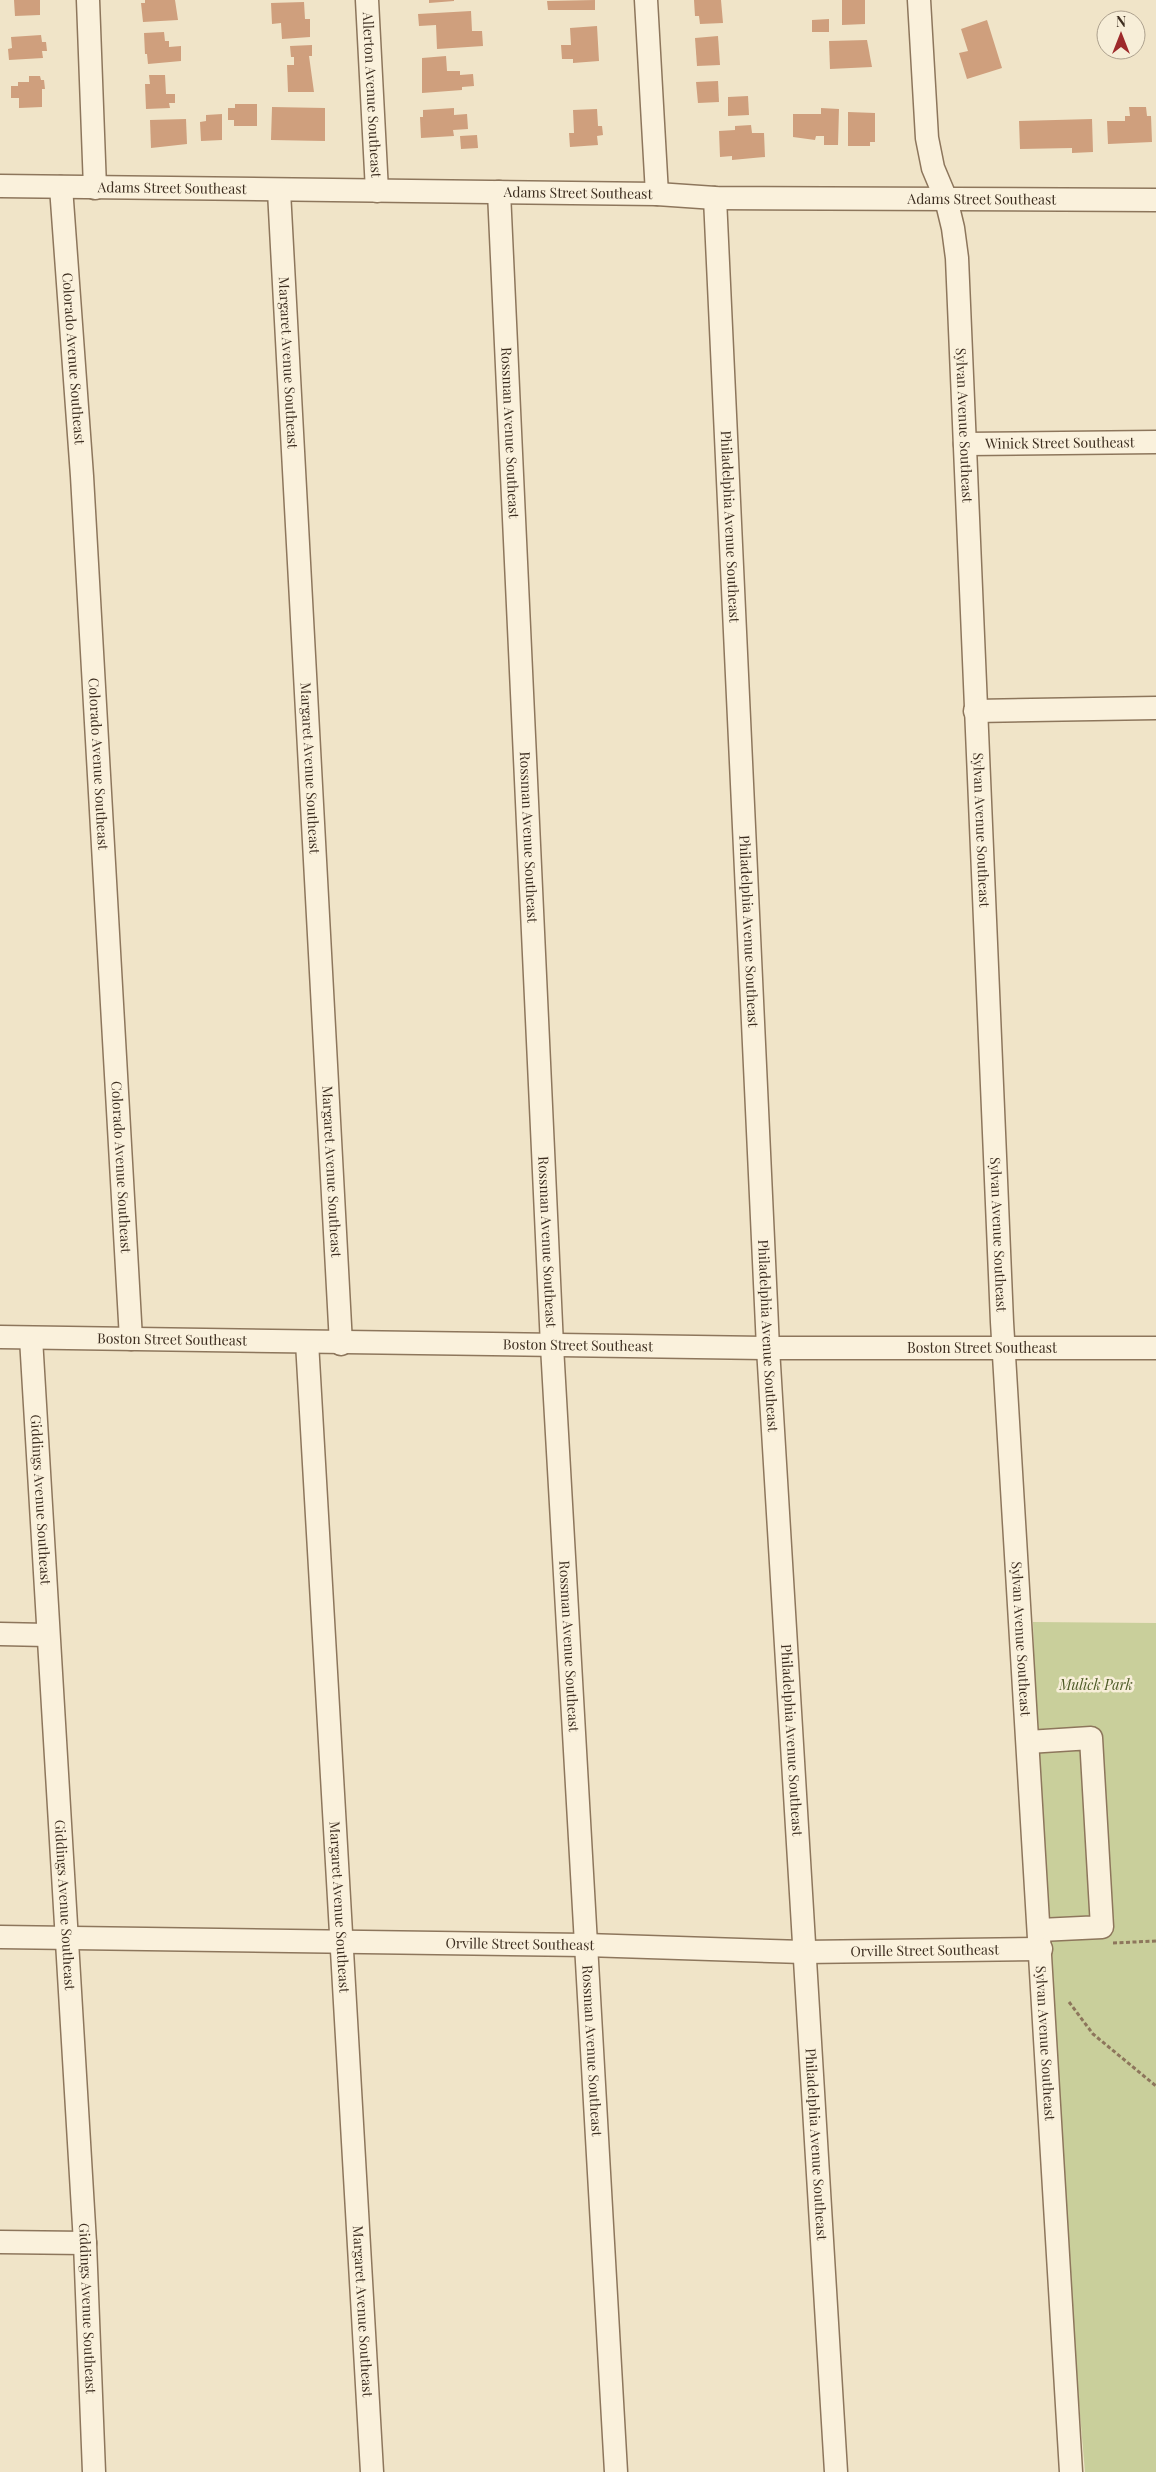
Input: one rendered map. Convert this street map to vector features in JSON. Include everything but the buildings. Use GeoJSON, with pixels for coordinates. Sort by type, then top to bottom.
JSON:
{"type":"FeatureCollection","features":[{"type":"Feature","properties":{"kind":"street"},"geometry":{"type":"LineString","coordinates":[[88,0],[95,188]]}},
{"type":"Feature","properties":{"kind":"street","name":"Allerton Avenue Southeast"},"geometry":{"type":"LineString","coordinates":[[367,0],[376,191]]}},
{"type":"Feature","properties":{"kind":"street"},"geometry":{"type":"LineString","coordinates":[[646,0],[657,194]]}},
{"type":"Feature","properties":{"kind":"street","name":"Sylvan Avenue Southeast"},"geometry":{"type":"LineString","coordinates":[[919,0],[927,138],[933,168],[946,199],[953,228],[956,258],[1003,1348],[1071,2472]]}},
{"type":"Feature","properties":{"kind":"street","name":"Adams Street Southeast"},"geometry":{"type":"LineString","coordinates":[[0,186],[279,191],[657,194],[715,198],[1156,200]]}},
{"type":"Feature","properties":{"kind":"street","name":"Colorado Avenue Southeast"},"geometry":{"type":"LineString","coordinates":[[61,187],[82,476],[131,1339]]}},
{"type":"Feature","properties":{"kind":"street","name":"Margaret Avenue Southeast"},"geometry":{"type":"LineString","coordinates":[[279,191],[341,1344]]}},
{"type":"Feature","properties":{"kind":"street","name":"Rossman Avenue Southeast"},"geometry":{"type":"LineString","coordinates":[[499,192],[552,1346],[616,2472]]}},
{"type":"Feature","properties":{"kind":"street","name":"Philadelphia Avenue Southeast"},"geometry":{"type":"LineString","coordinates":[[715,198],[768,1348],[803,1952],[836,2472]]}},
{"type":"Feature","properties":{"kind":"street","name":"Winick Street Southeast"},"geometry":{"type":"LineString","coordinates":[[965,444],[1156,442]]}},
{"type":"Feature","properties":{"kind":"street"},"geometry":{"type":"LineString","coordinates":[[975,711],[1156,708]]}},
{"type":"Feature","properties":{"kind":"street","name":"Boston Street Southeast"},"geometry":{"type":"LineString","coordinates":[[0,1337],[341,1344],[768,1348],[1156,1348]]}},
{"type":"Feature","properties":{"kind":"street","name":"Giddings Avenue Southeast"},"geometry":{"type":"LineString","coordinates":[[31,1338],[84,2243],[94,2472]]}},
{"type":"Feature","properties":{"kind":"street","name":"Margaret Avenue Southeast"},"geometry":{"type":"LineString","coordinates":[[307,1342],[372,2472]]}},
{"type":"Feature","properties":{"kind":"street"},"geometry":{"type":"LineString","coordinates":[[0,1634],[47,1635]]}},
{"type":"Feature","properties":{"kind":"street","name":"Orville Street Southeast"},"geometry":{"type":"LineString","coordinates":[[0,1938],[586,1945],[803,1952],[1040,1940],[1102,1927],[1091,1738],[1028,1742]]}},
{"type":"Feature","properties":{"kind":"street"},"geometry":{"type":"LineString","coordinates":[[0,2242],[84,2243]]}},
{"type":"Feature","properties":{"kind":"path"},"geometry":{"type":"LineString","coordinates":[[1069,2002],[1093,2034],[1156,2086]]}},
{"type":"Feature","properties":{"kind":"green space","name":"Mulick Park"},"geometry":{"type":"Polygon","coordinates":[[[1033,1622],[1156,1623],[1156,2472],[1085,2472],[1042,1976],[1033,1622]]]}}]}
